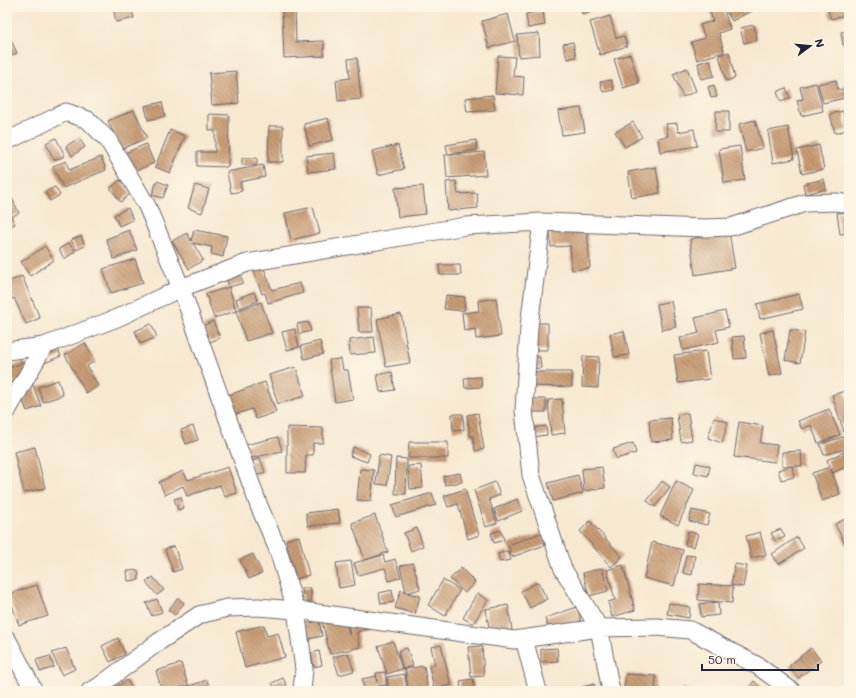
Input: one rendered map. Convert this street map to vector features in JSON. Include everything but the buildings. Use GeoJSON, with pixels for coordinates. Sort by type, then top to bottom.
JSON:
{"type":"FeatureCollection","features":[{"type":"Feature","properties":{"kind":"street"},"geometry":{"type":"LineString","coordinates":[[7,141],[66,112],[88,120],[108,140],[146,206],[181,288],[259,506],[278,550],[296,610],[304,670],[302,691]]}},
{"type":"Feature","properties":{"kind":"street"},"geometry":{"type":"LineString","coordinates":[[7,351],[44,346],[117,318],[181,288],[246,263],[466,226],[542,222],[705,228],[731,227],[805,203],[836,202],[849,204]]}},
{"type":"Feature","properties":{"kind":"street"},"geometry":{"type":"LineString","coordinates":[[542,222],[529,327],[524,410],[531,475],[563,569],[599,628],[611,691]]}},
{"type":"Feature","properties":{"kind":"street"},"geometry":{"type":"LineString","coordinates":[[7,411],[44,346]]}},
{"type":"Feature","properties":{"kind":"street"},"geometry":{"type":"LineString","coordinates":[[90,691],[98,687],[157,642],[199,615],[227,608],[258,607],[296,610],[514,640],[599,628],[657,627],[690,630],[758,666],[792,691]]}},
{"type":"Feature","properties":{"kind":"street"},"geometry":{"type":"LineString","coordinates":[[7,639],[34,691]]}},
{"type":"Feature","properties":{"kind":"street"},"geometry":{"type":"LineString","coordinates":[[524,639],[538,691]]}}]}
